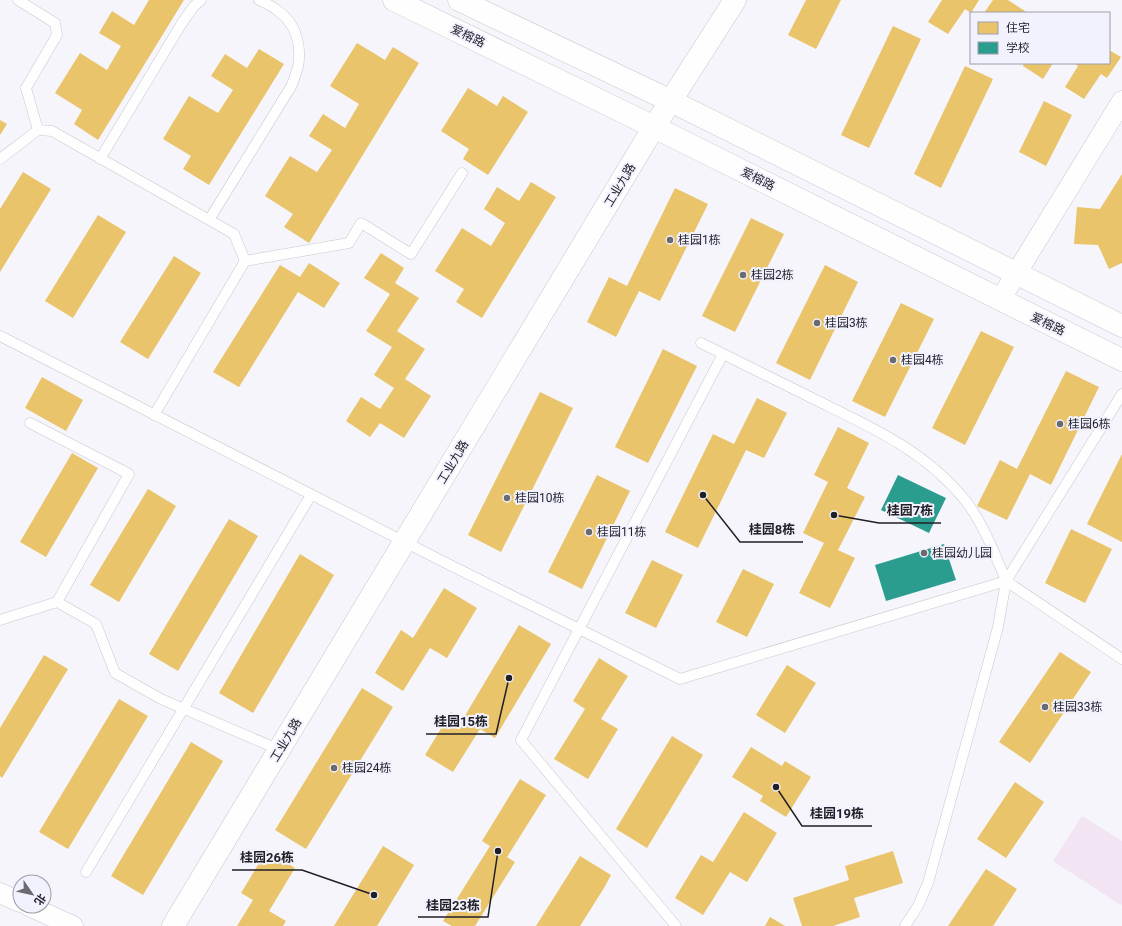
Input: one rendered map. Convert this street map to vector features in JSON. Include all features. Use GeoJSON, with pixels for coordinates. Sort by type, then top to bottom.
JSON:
{"type":"FeatureCollection","features":[{"type":"Feature","properties":{"kind":"street","name":"爱榕路"},"geometry":{"type":"LineString","coordinates":[[394,0],[654,127],[1122,360]]}},
{"type":"Feature","properties":{"kind":"street"},"geometry":{"type":"LineString","coordinates":[[459,0],[671,101],[1122,326]]}},
{"type":"Feature","properties":{"kind":"street","name":"工业九路"},"geometry":{"type":"LineString","coordinates":[[173,926],[654,127],[735,0]]}},
{"type":"Feature","properties":{"kind":"street"},"geometry":{"type":"LineString","coordinates":[[1000,300],[1122,102]]}},
{"type":"Feature","properties":{"kind":"street"},"geometry":{"type":"LineString","coordinates":[[0,893],[12,898]]}},
{"type":"Feature","properties":{"kind":"street"},"geometry":{"type":"LineString","coordinates":[[47,914],[73,926]]}},
{"type":"Feature","properties":{"kind":"lane"},"geometry":{"type":"LineString","coordinates":[[18,0],[55,23],[57,35],[26,88],[38,130]]}},
{"type":"Feature","properties":{"kind":"lane"},"geometry":{"type":"LineString","coordinates":[[100,159],[182,23],[194,6],[201,0]]}},
{"type":"Feature","properties":{"kind":"lane"},"geometry":{"type":"LineString","coordinates":[[209,220],[292,85],[298,67],[300,49],[296,33],[289,20],[278,10],[259,0]]}},
{"type":"Feature","properties":{"kind":"lane"},"geometry":{"type":"LineString","coordinates":[[0,159],[38,130],[52,131],[234,234],[245,260]]}},
{"type":"Feature","properties":{"kind":"lane"},"geometry":{"type":"LineString","coordinates":[[245,260],[349,243],[361,223],[411,254],[462,173]]}},
{"type":"Feature","properties":{"kind":"lane"},"geometry":{"type":"LineString","coordinates":[[154,415],[245,260]]}},
{"type":"Feature","properties":{"kind":"lane"},"geometry":{"type":"LineString","coordinates":[[0,336],[311,495],[680,679],[1006,582]]}},
{"type":"Feature","properties":{"kind":"lane"},"geometry":{"type":"LineString","coordinates":[[701,343],[882,432],[912,451],[948,482],[969,507],[980,523],[1006,582],[1122,659]]}},
{"type":"Feature","properties":{"kind":"lane"},"geometry":{"type":"LineString","coordinates":[[676,926],[521,740],[723,354]]}},
{"type":"Feature","properties":{"kind":"lane"},"geometry":{"type":"LineString","coordinates":[[905,926],[918,906],[928,883],[998,627],[1006,582],[1122,394]]}},
{"type":"Feature","properties":{"kind":"lane"},"geometry":{"type":"LineString","coordinates":[[0,620],[57,602],[129,474],[30,423]]}},
{"type":"Feature","properties":{"kind":"lane"},"geometry":{"type":"LineString","coordinates":[[86,872],[311,495]]}},
{"type":"Feature","properties":{"kind":"lane"},"geometry":{"type":"LineString","coordinates":[[57,602],[96,624],[115,673],[160,699],[280,750]]}},
{"type":"Feature","properties":{"kind":"shaded area"},"geometry":{"type":"Polygon","coordinates":[[[1082,816],[1122,841],[1121,905],[1053,861],[1082,816]]]}},
{"type":"Feature","properties":{"kind":"building: 住宅"},"geometry":{"type":"Polygon","coordinates":[[[149,0],[184,0],[98,140],[74,124],[82,110],[55,93],[80,53],[107,70],[121,46],[99,33],[112,11],[134,25],[149,0]]]}},
{"type":"Feature","properties":{"kind":"building: 住宅"},"geometry":{"type":"Polygon","coordinates":[[[806,0],[841,0],[816,49],[788,35],[806,0]]]}},
{"type":"Feature","properties":{"kind":"building: 住宅"},"geometry":{"type":"Polygon","coordinates":[[[942,0],[979,0],[972,12],[965,9],[948,34],[928,22],[942,0]]]}},
{"type":"Feature","properties":{"kind":"building: 住宅"},"geometry":{"type":"Polygon","coordinates":[[[993,0],[1008,0],[1026,12],[985,12],[993,0]]]}},
{"type":"Feature","properties":{"kind":"building: 住宅"},"geometry":{"type":"Polygon","coordinates":[[[893,26],[921,39],[869,148],[841,135],[893,26]]]}},
{"type":"Feature","properties":{"kind":"building: 住宅"},"geometry":{"type":"Polygon","coordinates":[[[357,43],[385,60],[393,47],[419,63],[309,243],[284,227],[293,214],[265,196],[290,156],[317,172],[332,150],[309,136],[323,114],[345,128],[359,104],[330,86],[357,43]]]}},
{"type":"Feature","properties":{"kind":"building: 住宅"},"geometry":{"type":"Polygon","coordinates":[[[259,49],[284,64],[209,185],[183,169],[191,156],[163,139],[189,96],[218,113],[233,90],[211,76],[225,54],[247,68],[259,49]]]}},
{"type":"Feature","properties":{"kind":"building: 住宅"},"geometry":{"type":"Polygon","coordinates":[[[1110,51],[1121,57],[1107,78],[1101,74],[1084,99],[1065,87],[1078,66],[1075,64],[1110,64],[1110,51]]]}},
{"type":"Feature","properties":{"kind":"building: 住宅"},"geometry":{"type":"Polygon","coordinates":[[[1024,64],[1052,64],[1043,79],[1023,66],[1024,64]]]}},
{"type":"Feature","properties":{"kind":"building: 住宅"},"geometry":{"type":"Polygon","coordinates":[[[965,66],[993,79],[941,188],[914,174],[965,66]]]}},
{"type":"Feature","properties":{"kind":"building: 住宅"},"geometry":{"type":"Polygon","coordinates":[[[468,88],[497,106],[503,96],[528,112],[488,175],[463,159],[469,149],[441,131],[468,88]]]}},
{"type":"Feature","properties":{"kind":"building: 住宅"},"geometry":{"type":"Polygon","coordinates":[[[1044,101],[1072,115],[1046,166],[1019,152],[1044,101]]]}},
{"type":"Feature","properties":{"kind":"building: 住宅"},"geometry":{"type":"Polygon","coordinates":[[[0,120],[7,124],[0,135],[0,120]]]}},
{"type":"Feature","properties":{"kind":"building: 住宅"},"geometry":{"type":"Polygon","coordinates":[[[23,172],[51,189],[0,272],[0,209],[23,172]]]}},
{"type":"Feature","properties":{"kind":"building: 住宅"},"geometry":{"type":"Polygon","coordinates":[[[1122,174],[1122,263],[1109,269],[1098,245],[1074,244],[1077,207],[1100,209],[1122,174]]]}},
{"type":"Feature","properties":{"kind":"building: 住宅"},"geometry":{"type":"Polygon","coordinates":[[[531,182],[556,197],[482,318],[456,302],[464,289],[435,271],[462,228],[491,246],[505,223],[484,209],[497,187],[519,201],[531,182]]]}},
{"type":"Feature","properties":{"kind":"building: 住宅","name":"桂园1栋"},"geometry":{"type":"Polygon","coordinates":[[[675,188],[708,204],[660,301],[639,291],[616,337],[587,322],[609,277],[627,286],[675,188]]]}},
{"type":"Feature","properties":{"kind":"building: 住宅"},"geometry":{"type":"Polygon","coordinates":[[[98,215],[126,232],[73,318],[45,301],[98,215]]]}},
{"type":"Feature","properties":{"kind":"building: 住宅","name":"桂园2栋"},"geometry":{"type":"Polygon","coordinates":[[[751,218],[784,234],[735,332],[702,316],[751,218]]]}},
{"type":"Feature","properties":{"kind":"building: 住宅"},"geometry":{"type":"Polygon","coordinates":[[[381,253],[404,268],[395,283],[419,298],[397,331],[425,349],[405,379],[431,396],[404,438],[380,423],[370,437],[346,421],[361,397],[380,409],[394,388],[374,375],[392,347],[366,331],[390,294],[364,278],[381,253]]]}},
{"type":"Feature","properties":{"kind":"building: 住宅"},"geometry":{"type":"Polygon","coordinates":[[[174,256],[201,273],[148,359],[120,342],[174,256]]]}},
{"type":"Feature","properties":{"kind":"building: 住宅"},"geometry":{"type":"Polygon","coordinates":[[[309,263],[340,283],[324,308],[298,292],[239,387],[213,372],[280,265],[300,277],[309,263]]]}},
{"type":"Feature","properties":{"kind":"building: 住宅","name":"桂园3栋"},"geometry":{"type":"Polygon","coordinates":[[[825,265],[858,282],[810,380],[776,363],[825,265]]]}},
{"type":"Feature","properties":{"kind":"building: 住宅","name":"桂园4栋"},"geometry":{"type":"Polygon","coordinates":[[[901,303],[934,319],[885,417],[852,401],[901,303]]]}},
{"type":"Feature","properties":{"kind":"building: 住宅"},"geometry":{"type":"Polygon","coordinates":[[[981,331],[1014,347],[965,445],[932,428],[981,331]]]}},
{"type":"Feature","properties":{"kind":"building: 住宅"},"geometry":{"type":"Polygon","coordinates":[[[663,349],[697,366],[648,463],[615,447],[663,349]]]}},
{"type":"Feature","properties":{"kind":"building: 住宅","name":"桂园6栋"},"geometry":{"type":"Polygon","coordinates":[[[1066,371],[1099,387],[1051,485],[1030,474],[1007,520],[977,506],[1000,460],[1017,469],[1066,371]]]}},
{"type":"Feature","properties":{"kind":"building: 住宅"},"geometry":{"type":"Polygon","coordinates":[[[42,377],[83,400],[66,431],[25,408],[42,377]]]}},
{"type":"Feature","properties":{"kind":"building: 住宅","name":"桂园10栋"},"geometry":{"type":"Polygon","coordinates":[[[540,392],[573,408],[501,552],[468,535],[540,392]]]}},
{"type":"Feature","properties":{"kind":"building: 住宅"},"geometry":{"type":"Polygon","coordinates":[[[757,398],[787,413],[764,458],[746,450],[698,548],[665,532],[713,434],[734,444],[757,398]]]}},
{"type":"Feature","properties":{"kind":"building: 住宅"},"geometry":{"type":"Polygon","coordinates":[[[838,427],[869,443],[847,488],[865,497],[838,550],[855,558],[830,608],[799,593],[824,543],[803,533],[828,482],[814,475],[838,427]]]}},
{"type":"Feature","properties":{"kind":"building: 住宅"},"geometry":{"type":"Polygon","coordinates":[[[72,453],[98,468],[46,557],[20,542],[72,453]]]}},
{"type":"Feature","properties":{"kind":"building: 住宅"},"geometry":{"type":"Polygon","coordinates":[[[1122,454],[1122,542],[1087,524],[1122,454]]]}},
{"type":"Feature","properties":{"kind":"building: 住宅","name":"桂园11栋"},"geometry":{"type":"Polygon","coordinates":[[[597,475],[630,491],[582,589],[548,572],[597,475]]]}},
{"type":"Feature","properties":{"kind":"building: 住宅"},"geometry":{"type":"Polygon","coordinates":[[[148,489],[176,506],[119,602],[90,585],[148,489]]]}},
{"type":"Feature","properties":{"kind":"building: 住宅"},"geometry":{"type":"Polygon","coordinates":[[[229,519],[258,536],[178,671],[149,654],[229,519]]]}},
{"type":"Feature","properties":{"kind":"building: 住宅"},"geometry":{"type":"Polygon","coordinates":[[[1071,529],[1112,549],[1085,603],[1045,583],[1071,529]]]}},
{"type":"Feature","properties":{"kind":"building: 住宅"},"geometry":{"type":"Polygon","coordinates":[[[300,554],[334,575],[253,713],[219,693],[300,554]]]}},
{"type":"Feature","properties":{"kind":"building: 住宅"},"geometry":{"type":"Polygon","coordinates":[[[652,560],[683,575],[656,628],[625,613],[652,560]]]}},
{"type":"Feature","properties":{"kind":"building: 住宅"},"geometry":{"type":"Polygon","coordinates":[[[743,569],[774,584],[747,637],[716,622],[743,569]]]}},
{"type":"Feature","properties":{"kind":"building: 住宅"},"geometry":{"type":"Polygon","coordinates":[[[444,588],[477,608],[447,658],[430,648],[403,691],[375,673],[401,630],[413,638],[444,588]]]}},
{"type":"Feature","properties":{"kind":"building: 住宅"},"geometry":{"type":"Polygon","coordinates":[[[519,625],[551,644],[495,738],[480,729],[453,772],[425,755],[451,712],[463,719],[519,625]]]}},
{"type":"Feature","properties":{"kind":"building: 住宅","name":"桂园33栋"},"geometry":{"type":"Polygon","coordinates":[[[1060,652],[1091,672],[1030,763],[999,742],[1060,652]]]}},
{"type":"Feature","properties":{"kind":"building: 住宅"},"geometry":{"type":"Polygon","coordinates":[[[44,655],[68,669],[2,778],[0,776],[0,728],[44,655]]]}},
{"type":"Feature","properties":{"kind":"building: 住宅"},"geometry":{"type":"Polygon","coordinates":[[[599,658],[628,676],[601,719],[618,729],[588,779],[554,759],[585,709],[573,701],[599,658]]]}},
{"type":"Feature","properties":{"kind":"building: 住宅"},"geometry":{"type":"Polygon","coordinates":[[[787,665],[816,683],[785,733],[756,715],[787,665]]]}},
{"type":"Feature","properties":{"kind":"building: 住宅","name":"桂园24栋"},"geometry":{"type":"Polygon","coordinates":[[[362,688],[393,707],[306,849],[275,830],[362,688]]]}},
{"type":"Feature","properties":{"kind":"building: 住宅"},"geometry":{"type":"Polygon","coordinates":[[[119,699],[148,716],[68,849],[39,832],[119,699]]]}},
{"type":"Feature","properties":{"kind":"building: 住宅"},"geometry":{"type":"Polygon","coordinates":[[[672,736],[703,755],[647,848],[616,829],[672,736]]]}},
{"type":"Feature","properties":{"kind":"building: 住宅"},"geometry":{"type":"Polygon","coordinates":[[[191,742],[223,761],[143,895],[111,876],[191,742]]]}},
{"type":"Feature","properties":{"kind":"building: 住宅"},"geometry":{"type":"Polygon","coordinates":[[[751,747],[782,766],[785,761],[811,777],[786,817],[760,801],[763,796],[732,777],[751,747]]]}},
{"type":"Feature","properties":{"kind":"building: 住宅"},"geometry":{"type":"Polygon","coordinates":[[[520,779],[546,795],[507,857],[515,862],[475,926],[452,926],[443,921],[490,846],[482,841],[520,779]]]}},
{"type":"Feature","properties":{"kind":"building: 住宅"},"geometry":{"type":"Polygon","coordinates":[[[1015,782],[1044,802],[1006,858],[977,839],[1015,782]]]}},
{"type":"Feature","properties":{"kind":"building: 住宅"},"geometry":{"type":"Polygon","coordinates":[[[744,812],[777,833],[747,882],[730,872],[703,915],[675,898],[701,855],[713,862],[744,812]]]}},
{"type":"Feature","properties":{"kind":"building: 住宅"},"geometry":{"type":"Polygon","coordinates":[[[383,846],[414,865],[377,926],[334,926],[383,846]]]}},
{"type":"Feature","properties":{"kind":"building: 住宅"},"geometry":{"type":"Polygon","coordinates":[[[267,850],[295,868],[269,911],[286,921],[283,926],[237,926],[253,900],[241,893],[267,850]]]}},
{"type":"Feature","properties":{"kind":"building: 住宅"},"geometry":{"type":"Polygon","coordinates":[[[893,851],[903,883],[854,898],[860,917],[833,926],[802,926],[793,898],[849,880],[845,866],[893,851]]]}},
{"type":"Feature","properties":{"kind":"building: 住宅"},"geometry":{"type":"Polygon","coordinates":[[[580,856],[611,875],[604,888],[580,926],[536,926],[580,856]]]}},
{"type":"Feature","properties":{"kind":"building: 住宅"},"geometry":{"type":"Polygon","coordinates":[[[986,869],[1017,889],[993,926],[948,926],[986,869]]]}},
{"type":"Feature","properties":{"kind":"building: 住宅"},"geometry":{"type":"Polygon","coordinates":[[[770,917],[785,926],[765,926],[770,917]]]}},
{"type":"Feature","properties":{"kind":"building: 学校"},"geometry":{"type":"Polygon","coordinates":[[[898,475],[946,498],[929,533],[881,510],[898,475]]]}},
{"type":"Feature","properties":{"kind":"building: 学校"},"geometry":{"type":"Polygon","coordinates":[[[944,544],[956,580],[886,601],[875,565],[944,544]]]}},
{"type":"Feature","properties":{"kind":"place","name":"桂园1栋"},"geometry":{"type":"Point","coordinates":[670,240]}},
{"type":"Feature","properties":{"kind":"place","name":"桂园2栋"},"geometry":{"type":"Point","coordinates":[743,275]}},
{"type":"Feature","properties":{"kind":"place","name":"桂园3栋"},"geometry":{"type":"Point","coordinates":[817,323]}},
{"type":"Feature","properties":{"kind":"place","name":"桂园4栋"},"geometry":{"type":"Point","coordinates":[893,360]}},
{"type":"Feature","properties":{"kind":"place","name":"桂园6栋"},"geometry":{"type":"Point","coordinates":[1060,424]}},
{"type":"Feature","properties":{"kind":"place","name":"桂园8栋"},"geometry":{"type":"Point","coordinates":[703,495]}},
{"type":"Feature","properties":{"kind":"place","name":"桂园10栋"},"geometry":{"type":"Point","coordinates":[507,498]}},
{"type":"Feature","properties":{"kind":"place","name":"桂园7栋"},"geometry":{"type":"Point","coordinates":[834,515]}},
{"type":"Feature","properties":{"kind":"place","name":"桂园11栋"},"geometry":{"type":"Point","coordinates":[589,532]}},
{"type":"Feature","properties":{"kind":"place","name":"桂园幼儿园"},"geometry":{"type":"Point","coordinates":[924,553]}},
{"type":"Feature","properties":{"kind":"place","name":"桂园15栋"},"geometry":{"type":"Point","coordinates":[509,678]}},
{"type":"Feature","properties":{"kind":"place","name":"桂园33栋"},"geometry":{"type":"Point","coordinates":[1045,707]}},
{"type":"Feature","properties":{"kind":"place","name":"桂园24栋"},"geometry":{"type":"Point","coordinates":[334,768]}},
{"type":"Feature","properties":{"kind":"place","name":"桂园19栋"},"geometry":{"type":"Point","coordinates":[776,787]}},
{"type":"Feature","properties":{"kind":"place","name":"桂园23栋"},"geometry":{"type":"Point","coordinates":[498,851]}},
{"type":"Feature","properties":{"kind":"place","name":"桂园26栋"},"geometry":{"type":"Point","coordinates":[374,895]}}]}
